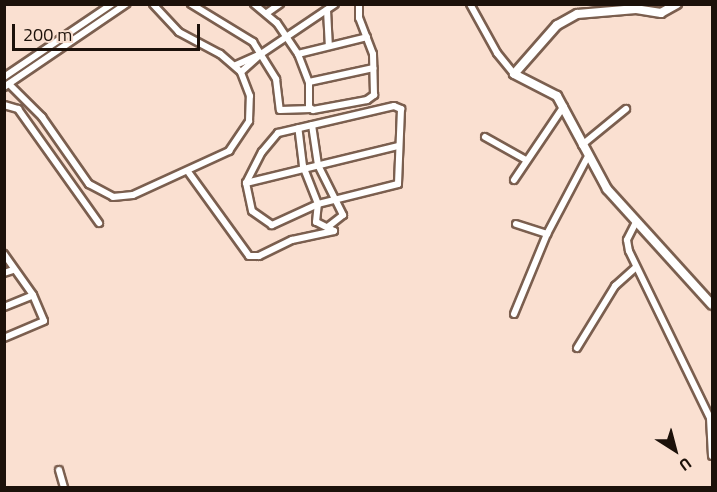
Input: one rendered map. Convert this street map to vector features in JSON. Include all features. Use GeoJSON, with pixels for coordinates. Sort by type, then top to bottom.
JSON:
{"type":"FeatureCollection","features":[{"type":"Feature","properties":{"kind":"street"},"geometry":{"type":"LineString","coordinates":[[4,77],[112,4]]}},
{"type":"Feature","properties":{"kind":"street"},"geometry":{"type":"LineString","coordinates":[[126,4],[7,85],[42,117],[89,184],[103,194],[133,195],[189,173],[230,151],[245,129],[251,105],[241,72],[236,65],[178,32],[153,4]]}},
{"type":"Feature","properties":{"kind":"street"},"geometry":{"type":"LineString","coordinates":[[190,4],[243,34],[261,54],[276,79],[280,110],[311,109],[371,98],[374,68],[359,4]]}},
{"type":"Feature","properties":{"kind":"street"},"geometry":{"type":"LineString","coordinates":[[254,4],[267,13],[287,36],[298,54],[309,82],[311,109]]}},
{"type":"Feature","properties":{"kind":"street"},"geometry":{"type":"LineString","coordinates":[[267,13],[280,4]]}},
{"type":"Feature","properties":{"kind":"street"},"geometry":{"type":"LineString","coordinates":[[241,72],[261,54],[335,4]]}},
{"type":"Feature","properties":{"kind":"street"},"geometry":{"type":"LineString","coordinates":[[470,4],[497,53],[514,74],[557,96],[564,106],[587,158],[636,222],[712,305]]}},
{"type":"Feature","properties":{"kind":"street"},"geometry":{"type":"LineString","coordinates":[[514,74],[558,25],[577,14],[636,9],[661,13],[677,4]]}},
{"type":"Feature","properties":{"kind":"street"},"geometry":{"type":"LineString","coordinates":[[327,10],[329,46]]}},
{"type":"Feature","properties":{"kind":"street"},"geometry":{"type":"LineString","coordinates":[[298,54],[366,37]]}},
{"type":"Feature","properties":{"kind":"street"},"geometry":{"type":"LineString","coordinates":[[236,65],[261,54]]}},
{"type":"Feature","properties":{"kind":"street"},"geometry":{"type":"LineString","coordinates":[[309,82],[374,68]]}},
{"type":"Feature","properties":{"kind":"street"},"geometry":{"type":"LineString","coordinates":[[4,105],[18,109],[99,223]]}},
{"type":"Feature","properties":{"kind":"street"},"geometry":{"type":"LineString","coordinates":[[394,105],[401,109],[398,184],[318,204],[272,225],[266,224],[252,211],[246,183],[262,152],[278,133],[298,128],[394,105]]}},
{"type":"Feature","properties":{"kind":"street"},"geometry":{"type":"LineString","coordinates":[[514,180],[564,106]]}},
{"type":"Feature","properties":{"kind":"street"},"geometry":{"type":"LineString","coordinates":[[582,145],[626,109]]}},
{"type":"Feature","properties":{"kind":"street"},"geometry":{"type":"LineString","coordinates":[[312,124],[318,165],[333,202],[343,215],[329,226]]}},
{"type":"Feature","properties":{"kind":"street"},"geometry":{"type":"LineString","coordinates":[[189,173],[249,256],[259,256],[292,240],[334,231],[329,226],[316,222],[318,204],[303,166],[298,128]]}},
{"type":"Feature","properties":{"kind":"street"},"geometry":{"type":"LineString","coordinates":[[485,137],[526,160]]}},
{"type":"Feature","properties":{"kind":"street"},"geometry":{"type":"LineString","coordinates":[[246,183],[303,166],[318,165],[398,146]]}},
{"type":"Feature","properties":{"kind":"street"},"geometry":{"type":"LineString","coordinates":[[514,314],[547,234],[587,158]]}},
{"type":"Feature","properties":{"kind":"street"},"geometry":{"type":"LineString","coordinates":[[636,222],[627,244],[635,268],[710,418],[712,456]]}},
{"type":"Feature","properties":{"kind":"street"},"geometry":{"type":"LineString","coordinates":[[516,224],[547,234]]}},
{"type":"Feature","properties":{"kind":"street"},"geometry":{"type":"LineString","coordinates":[[4,254],[13,270],[33,295],[44,321],[4,338]]}},
{"type":"Feature","properties":{"kind":"street"},"geometry":{"type":"LineString","coordinates":[[577,348],[615,286],[635,268]]}},
{"type":"Feature","properties":{"kind":"street"},"geometry":{"type":"LineString","coordinates":[[4,273],[13,270]]}},
{"type":"Feature","properties":{"kind":"street"},"geometry":{"type":"LineString","coordinates":[[4,308],[33,295]]}},
{"type":"Feature","properties":{"kind":"street"},"geometry":{"type":"LineString","coordinates":[[59,470],[64,488]]}}]}
